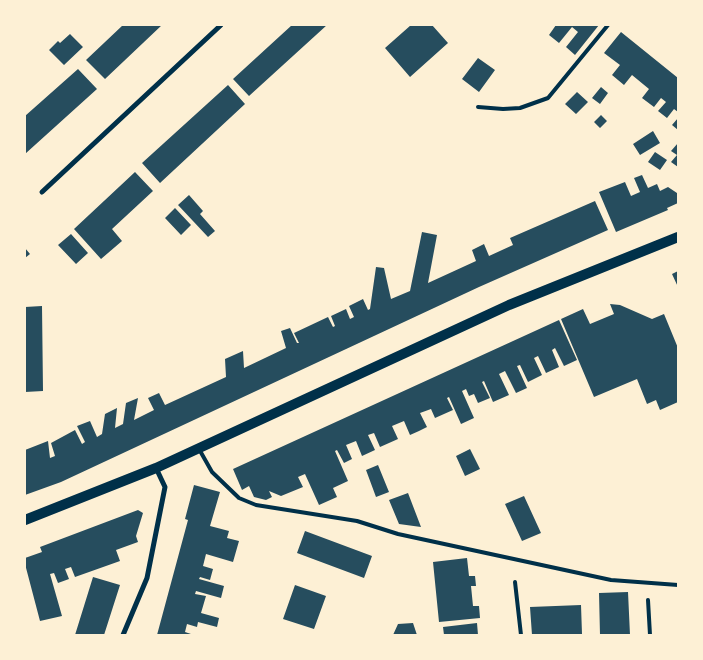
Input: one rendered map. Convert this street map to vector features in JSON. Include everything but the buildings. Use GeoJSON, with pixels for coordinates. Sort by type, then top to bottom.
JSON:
{"type":"FeatureCollection","features":[{"type":"Feature","properties":{"kind":"main road"},"geometry":{"type":"LineString","coordinates":[[25,520],[156,468],[509,305],[678,237]]}},
{"type":"Feature","properties":{"kind":"street"},"geometry":{"type":"LineString","coordinates":[[42,192],[221,25]]}},
{"type":"Feature","properties":{"kind":"street"},"geometry":{"type":"LineString","coordinates":[[123,635],[146,578],[165,487],[156,468]]}},
{"type":"Feature","properties":{"kind":"lane"},"geometry":{"type":"LineString","coordinates":[[478,107],[520,108],[548,98],[608,25]]}},
{"type":"Feature","properties":{"kind":"lane"},"geometry":{"type":"LineString","coordinates":[[198,448],[212,472],[239,498],[256,504],[357,520],[398,534],[611,580],[678,585]]}},
{"type":"Feature","properties":{"kind":"lane"},"geometry":{"type":"LineString","coordinates":[[515,582],[521,635]]}},
{"type":"Feature","properties":{"kind":"lane"},"geometry":{"type":"LineString","coordinates":[[648,600],[650,635]]}}]}
